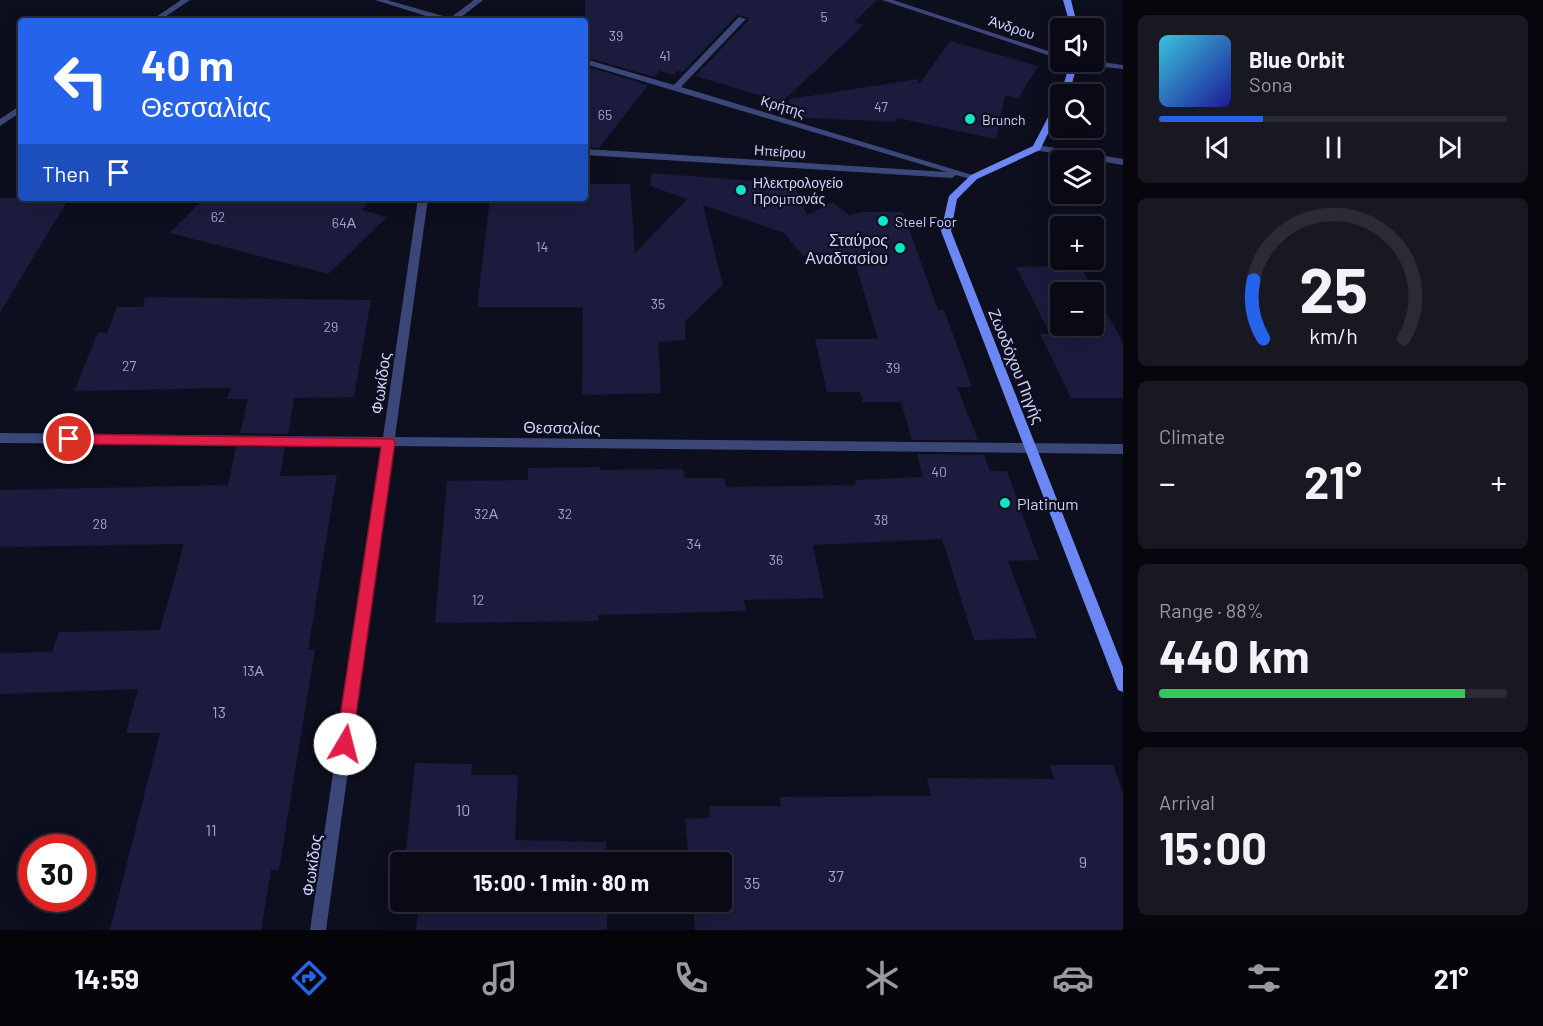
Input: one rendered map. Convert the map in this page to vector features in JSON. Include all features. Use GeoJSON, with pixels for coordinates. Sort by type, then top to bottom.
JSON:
{"type":"FeatureCollection","features":[{"type":"Feature","properties":{"kind":"street"},"geometry":{"type":"LineString","coordinates":[[159,18],[186,0]]}},
{"type":"Feature","properties":{"kind":"street"},"geometry":{"type":"LineString","coordinates":[[379,0],[440,18]]}},
{"type":"Feature","properties":{"kind":"street"},"geometry":{"type":"LineString","coordinates":[[454,18],[479,0]]}},
{"type":"Feature","properties":{"kind":"street","name":"Άνδρου"},"geometry":{"type":"LineString","coordinates":[[886,0],[1050,54]]}},
{"type":"Feature","properties":{"kind":"street"},"geometry":{"type":"LineString","coordinates":[[1067,0],[1072,18]]}},
{"type":"Feature","properties":{"kind":"street"},"geometry":{"type":"LineString","coordinates":[[676,88],[742,19]]}},
{"type":"Feature","properties":{"kind":"street","name":"Κρήτης"},"geometry":{"type":"LineString","coordinates":[[588,62],[974,177]]}},
{"type":"Feature","properties":{"kind":"street"},"geometry":{"type":"LineString","coordinates":[[1104,65],[1123,67]]}},
{"type":"Feature","properties":{"kind":"street"},"geometry":{"type":"LineString","coordinates":[[0,121],[18,110]]}},
{"type":"Feature","properties":{"kind":"street"},"geometry":{"type":"LineString","coordinates":[[0,121],[18,122]]}},
{"type":"Feature","properties":{"kind":"street"},"geometry":{"type":"LineString","coordinates":[[1050,121],[1036,148],[1123,162]]}},
{"type":"Feature","properties":{"kind":"street","name":"Ζωοδόχου Πηγής"},"geometry":{"type":"LineString","coordinates":[[1036,148],[974,177],[952,198],[946,231],[1123,685]]}},
{"type":"Feature","properties":{"kind":"street","name":"Ηπείρου"},"geometry":{"type":"LineString","coordinates":[[588,152],[974,177]]}},
{"type":"Feature","properties":{"kind":"street","name":"Φωκίδος"},"geometry":{"type":"LineString","coordinates":[[318,930],[423,201]]}},
{"type":"Feature","properties":{"kind":"street","name":"Θεσσαλίας"},"geometry":{"type":"LineString","coordinates":[[0,438],[1123,449]]}},
{"type":"Feature","properties":{"kind":"building"},"geometry":{"type":"Polygon","coordinates":[[[585,0],[877,0],[854,22],[864,25],[782,102],[695,76],[748,21],[747,17],[737,15],[683,72],[677,71],[674,75],[659,71],[655,77],[588,58],[588,18],[585,18],[585,0]]]}},
{"type":"Feature","properties":{"kind":"building"},"geometry":{"type":"Polygon","coordinates":[[[950,41],[1038,66],[1018,99],[1005,95],[996,139],[897,118],[895,122],[790,117],[789,99],[919,79],[916,83],[920,83],[950,41]]]}},
{"type":"Feature","properties":{"kind":"building"},"geometry":{"type":"Polygon","coordinates":[[[588,67],[648,85],[599,148],[588,147],[588,67]]]}},
{"type":"Feature","properties":{"kind":"building"},"geometry":{"type":"Polygon","coordinates":[[[652,173],[794,184],[807,215],[832,202],[849,215],[863,212],[903,212],[938,310],[944,310],[972,387],[957,387],[978,440],[912,440],[901,402],[863,402],[860,392],[827,392],[815,339],[878,339],[853,256],[803,256],[784,233],[703,205],[723,285],[685,321],[685,340],[658,342],[661,393],[582,395],[583,307],[477,307],[490,201],[588,201],[588,184],[630,184],[635,253],[687,199],[650,186],[652,173]]]}},
{"type":"Feature","properties":{"kind":"building"},"geometry":{"type":"Polygon","coordinates":[[[0,198],[18,198],[18,201],[67,201],[0,313],[0,198]]]}},
{"type":"Feature","properties":{"kind":"building"},"geometry":{"type":"Polygon","coordinates":[[[201,201],[370,201],[362,210],[387,217],[328,274],[170,233],[201,201]]]}},
{"type":"Feature","properties":{"kind":"building"},"geometry":{"type":"Polygon","coordinates":[[[1050,266],[1050,270],[1082,270],[1089,282],[1050,282],[1050,334],[1016,267],[1050,266]]]}},
{"type":"Feature","properties":{"kind":"building"},"geometry":{"type":"Polygon","coordinates":[[[145,297],[371,300],[354,397],[294,398],[288,434],[240,433],[248,399],[227,399],[231,388],[74,391],[98,332],[107,333],[117,307],[143,307],[145,297]]]}},
{"type":"Feature","properties":{"kind":"building"},"geometry":{"type":"Polygon","coordinates":[[[1104,308],[1123,342],[1123,398],[1071,398],[1040,334],[1104,336],[1104,308]]]}},
{"type":"Feature","properties":{"kind":"building"},"geometry":{"type":"Polygon","coordinates":[[[236,447],[285,447],[280,476],[337,475],[308,650],[315,649],[279,870],[271,870],[261,930],[110,930],[160,733],[126,733],[138,689],[0,694],[0,653],[52,652],[59,632],[160,630],[184,544],[0,547],[0,490],[228,485],[236,447]]]}},
{"type":"Feature","properties":{"kind":"building"},"geometry":{"type":"Polygon","coordinates":[[[917,454],[984,455],[990,471],[1007,471],[1039,560],[1008,561],[1037,638],[974,640],[942,539],[813,545],[824,598],[744,600],[746,611],[598,615],[599,621],[435,623],[447,481],[528,480],[528,468],[600,467],[600,470],[683,469],[685,478],[724,478],[726,487],[856,485],[855,480],[923,477],[917,454]]]}},
{"type":"Feature","properties":{"kind":"building"},"geometry":{"type":"Polygon","coordinates":[[[415,763],[472,764],[471,775],[518,775],[515,840],[606,842],[606,852],[406,851],[415,763]]]}},
{"type":"Feature","properties":{"kind":"building"},"geometry":{"type":"Polygon","coordinates":[[[1050,765],[1113,765],[1123,792],[1123,930],[695,930],[694,912],[732,912],[732,852],[688,852],[685,819],[710,818],[709,806],[781,806],[780,797],[931,796],[927,778],[1054,779],[1050,765]]]}},
{"type":"Feature","properties":{"kind":"building"},"geometry":{"type":"Polygon","coordinates":[[[418,912],[607,912],[607,930],[416,930],[418,912]]]}},
{"type":"Feature","properties":{"kind":"place","name":"Brunch"},"geometry":{"type":"Point","coordinates":[970,119]}},
{"type":"Feature","properties":{"kind":"place","name":"Ηλεκτρολογείο Προμπονάς"},"geometry":{"type":"Point","coordinates":[741,190]}},
{"type":"Feature","properties":{"kind":"place","name":"Steel Foor"},"geometry":{"type":"Point","coordinates":[883,221]}},
{"type":"Feature","properties":{"kind":"place","name":"Σταύρος Αναδτασίου"},"geometry":{"type":"Point","coordinates":[900,248]}},
{"type":"Feature","properties":{"kind":"place","name":"Platinum"},"geometry":{"type":"Point","coordinates":[1005,503]}},
{"type":"Feature","properties":{"kind":"route"},"geometry":{"type":"LineString","coordinates":[[69,439],[388,442],[345,744]]}}]}
